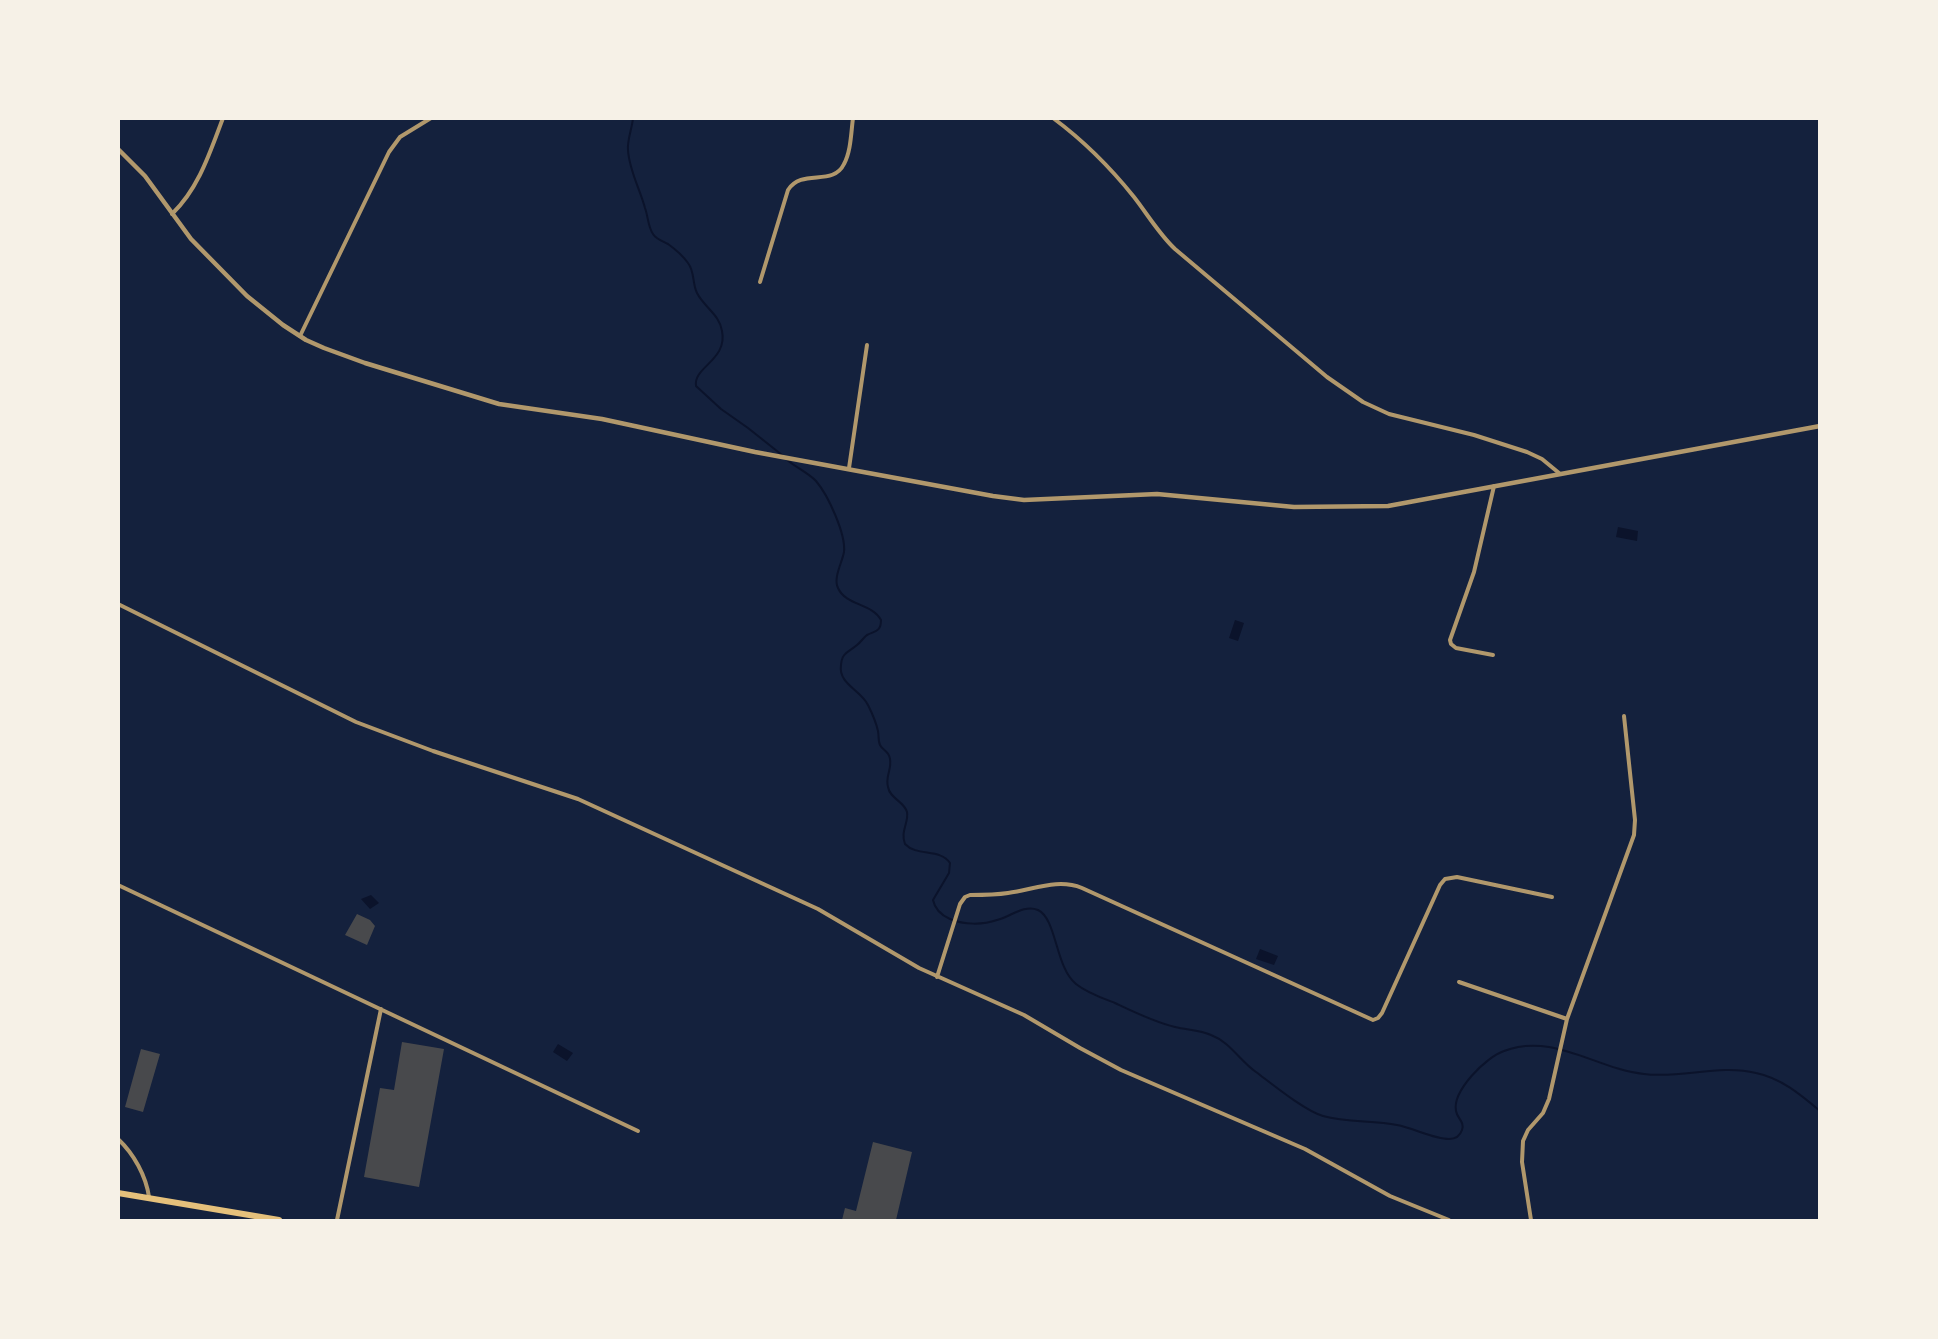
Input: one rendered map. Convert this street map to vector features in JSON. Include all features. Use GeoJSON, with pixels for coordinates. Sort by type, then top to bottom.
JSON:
{"type":"FeatureCollection","features":[{"type":"Feature","properties":{"kind":"main road"},"geometry":{"type":"LineString","coordinates":[[118,1193],[279,1221]]}},
{"type":"Feature","properties":{"kind":"street"},"geometry":{"type":"LineString","coordinates":[[172,214],[184,202],[195,185],[223,118]]}},
{"type":"Feature","properties":{"kind":"street"},"geometry":{"type":"LineString","coordinates":[[300,336],[388,152],[400,137],[431,118]]}},
{"type":"Feature","properties":{"kind":"street"},"geometry":{"type":"LineString","coordinates":[[760,282],[788,190],[799,180],[831,176],[840,171],[847,157],[853,118]]}},
{"type":"Feature","properties":{"kind":"street"},"geometry":{"type":"LineString","coordinates":[[1053,118],[1110,168],[1175,249],[1340,387],[1372,407],[1385,412],[1482,437],[1531,454],[1560,473]]}},
{"type":"Feature","properties":{"kind":"street"},"geometry":{"type":"LineString","coordinates":[[118,149],[145,176],[195,243],[247,296],[274,320],[300,336],[353,359],[491,402],[602,419],[755,452],[999,497],[1024,500],[1157,494],[1289,507],[1369,507],[1405,503],[1820,426]]}},
{"type":"Feature","properties":{"kind":"street"},"geometry":{"type":"LineString","coordinates":[[849,468],[867,345]]}},
{"type":"Feature","properties":{"kind":"street"},"geometry":{"type":"LineString","coordinates":[[1493,655],[1456,648],[1450,640],[1474,572],[1494,486]]}},
{"type":"Feature","properties":{"kind":"street"},"geometry":{"type":"LineString","coordinates":[[118,604],[356,722],[412,744],[556,790],[594,805],[818,909],[937,977],[1032,1020],[1121,1070],[1305,1149],[1390,1196],[1449,1221]]}},
{"type":"Feature","properties":{"kind":"street"},"geometry":{"type":"LineString","coordinates":[[1531,1221],[1522,1162],[1522,1144],[1528,1130],[1546,1107],[1568,1019],[1633,839],[1635,820],[1624,716]]}},
{"type":"Feature","properties":{"kind":"street"},"geometry":{"type":"LineString","coordinates":[[937,977],[963,898],[970,895],[1007,894],[1059,883],[1075,885],[1373,1020],[1381,1014],[1440,885],[1445,879],[1457,877],[1552,897]]}},
{"type":"Feature","properties":{"kind":"street"},"geometry":{"type":"LineString","coordinates":[[118,885],[638,1131]]}},
{"type":"Feature","properties":{"kind":"street"},"geometry":{"type":"LineString","coordinates":[[1459,982],[1568,1019]]}},
{"type":"Feature","properties":{"kind":"street"},"geometry":{"type":"LineString","coordinates":[[337,1221],[381,1009]]}},
{"type":"Feature","properties":{"kind":"street"},"geometry":{"type":"LineString","coordinates":[[118,1139],[134,1157],[144,1178],[149,1198]]}},
{"type":"Feature","properties":{"kind":"water"},"geometry":{"type":"Polygon","coordinates":[[[1618,527],[1638,531],[1637,541],[1616,537],[1618,527]]]}},
{"type":"Feature","properties":{"kind":"water"},"geometry":{"type":"Polygon","coordinates":[[[1235,620],[1244,623],[1238,641],[1229,638],[1235,620]]]}},
{"type":"Feature","properties":{"kind":"water"},"geometry":{"type":"Polygon","coordinates":[[[371,895],[379,903],[370,909],[361,899],[371,895]]]}},
{"type":"Feature","properties":{"kind":"water"},"geometry":{"type":"Polygon","coordinates":[[[1260,949],[1278,956],[1274,965],[1256,959],[1260,949]]]}},
{"type":"Feature","properties":{"kind":"water"},"geometry":{"type":"Polygon","coordinates":[[[558,1044],[573,1053],[567,1061],[553,1052],[558,1044]]]}},
{"type":"Feature","properties":{"kind":"building"},"geometry":{"type":"Polygon","coordinates":[[[357,914],[370,920],[375,926],[367,945],[345,935],[357,914]]]}},
{"type":"Feature","properties":{"kind":"building"},"geometry":{"type":"Polygon","coordinates":[[[402,1042],[444,1049],[419,1187],[364,1177],[380,1088],[394,1090],[402,1042]]]}},
{"type":"Feature","properties":{"kind":"building"},"geometry":{"type":"Polygon","coordinates":[[[141,1049],[160,1054],[143,1112],[125,1107],[141,1049]]]}},
{"type":"Feature","properties":{"kind":"building"},"geometry":{"type":"Polygon","coordinates":[[[873,1142],[912,1152],[896,1220],[842,1220],[845,1208],[856,1211],[873,1142]]]}},
{"type":"Feature","properties":{"kind":"waterway"},"geometry":{"type":"LineString","coordinates":[[633,118],[628,142],[629,157],[651,231],[676,250],[688,263],[692,270],[697,293],[721,325],[720,349],[700,373],[696,386],[721,409],[782,455]]}},
{"type":"Feature","properties":{"kind":"waterway"},"geometry":{"type":"LineString","coordinates":[[786,459],[816,481],[826,495],[835,515],[844,544],[838,570],[838,588],[847,598],[872,610],[881,620],[879,629],[867,635],[844,655],[841,672],[846,682],[868,705],[876,724],[880,745],[889,756],[887,783],[889,791],[907,812],[903,835],[905,844],[910,848],[946,858],[950,863],[949,873],[933,900],[937,909],[944,916],[961,922],[980,923],[992,922],[1022,910],[1038,910],[1049,923],[1064,967],[1080,987],[1152,1020],[1218,1038],[1250,1068],[1289,1097],[1323,1116],[1351,1121],[1388,1123],[1449,1139],[1457,1137],[1463,1127],[1456,1111],[1456,1103],[1465,1085],[1488,1060],[1504,1051],[1522,1046],[1557,1049],[1626,1071],[1644,1074],[1672,1075],[1728,1070],[1756,1073],[1782,1083],[1820,1111]]}}]}
